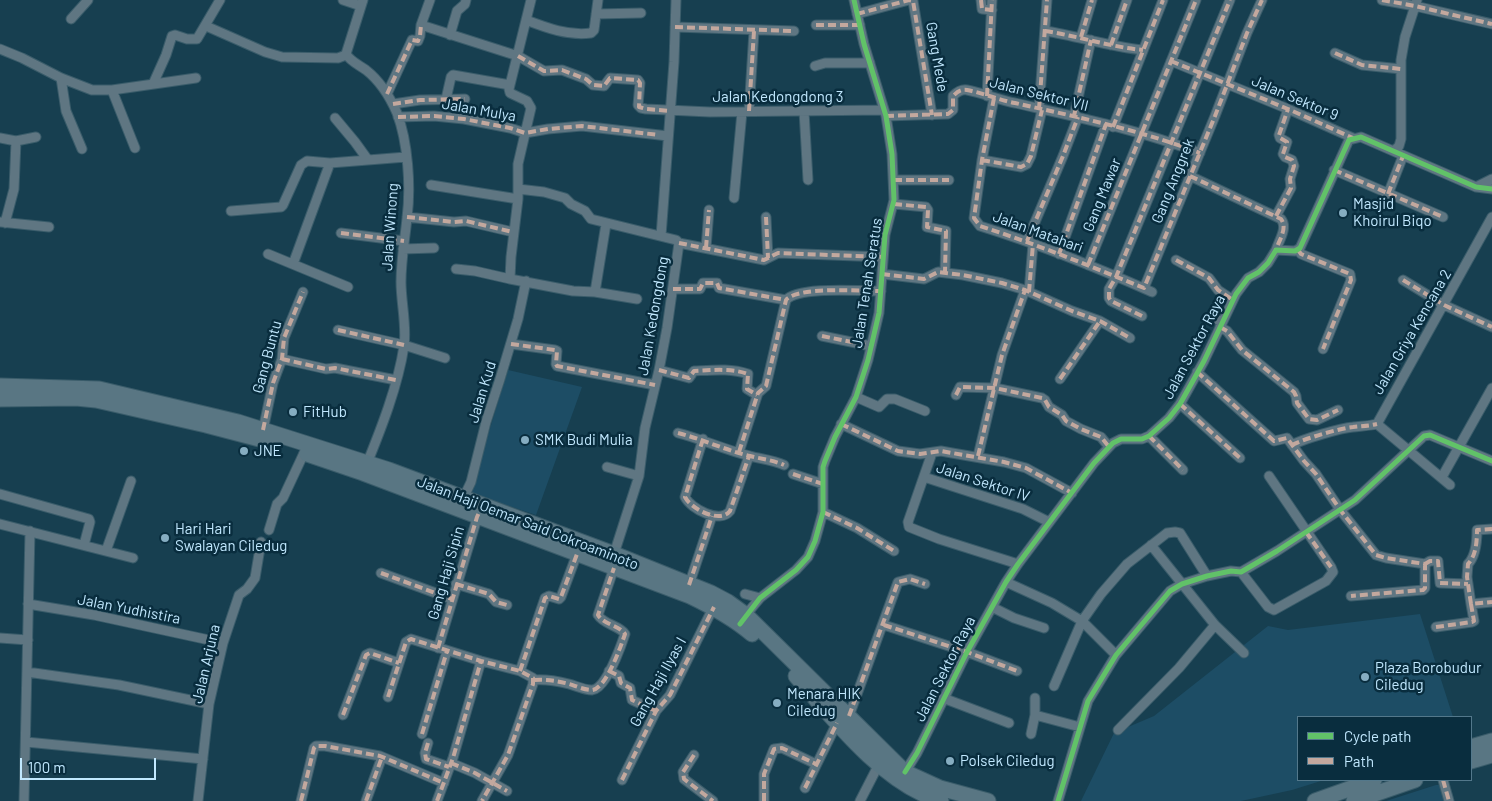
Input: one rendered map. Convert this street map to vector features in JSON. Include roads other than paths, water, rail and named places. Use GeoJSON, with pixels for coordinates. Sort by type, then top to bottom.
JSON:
{"type":"FeatureCollection","features":[{"type":"Feature","properties":{"kind":"main road","name":"Jalan Haji Oemar Said Cokroaminoto"},"geometry":{"type":"LineString","coordinates":[[0,386],[99,389],[204,413],[263,430],[614,561],[689,585],[743,619],[843,719],[905,772],[940,788],[974,799],[988,801]]}},
{"type":"Feature","properties":{"kind":"main road","name":"Jalan Haji Oemar Said Cokroaminoto"},"geometry":{"type":"LineString","coordinates":[[0,399],[76,398],[96,400],[206,425],[365,468]]}},
{"type":"Feature","properties":{"kind":"main road","name":"Jalan Haji Oemar Said Cokroaminoto"},"geometry":{"type":"LineString","coordinates":[[530,530],[578,554],[614,561],[690,596],[716,602]]}},
{"type":"Feature","properties":{"kind":"main road","name":"Jalan Haji Oemar Said Cokroaminoto"},"geometry":{"type":"LineString","coordinates":[[843,719],[879,764],[907,787],[941,801]]}},
{"type":"Feature","properties":{"kind":"main road"},"geometry":{"type":"LineString","coordinates":[[1472,746],[1492,740]]}},
{"type":"Feature","properties":{"kind":"main road"},"geometry":{"type":"LineString","coordinates":[[1472,762],[1492,755]]}},
{"type":"Feature","properties":{"kind":"main road"},"geometry":{"type":"LineString","coordinates":[[1316,801],[1371,781]]}},
{"type":"Feature","properties":{"kind":"main road"},"geometry":{"type":"LineString","coordinates":[[1354,801],[1412,781]]}},
{"type":"Feature","properties":{"kind":"street"},"geometry":{"type":"LineString","coordinates":[[72,20],[88,0]]}},
{"type":"Feature","properties":{"kind":"street"},"geometry":{"type":"LineString","coordinates":[[153,84],[173,35],[196,40],[220,0]]}},
{"type":"Feature","properties":{"kind":"street"},"geometry":{"type":"LineString","coordinates":[[206,26],[265,52],[282,57],[338,58],[346,55],[362,3],[343,0]]}},
{"type":"Feature","properties":{"kind":"street"},"geometry":{"type":"LineString","coordinates":[[388,94],[412,40],[418,41],[430,0]]}},
{"type":"Feature","properties":{"kind":"street"},"geometry":{"type":"LineString","coordinates":[[450,35],[457,11],[466,0]]}},
{"type":"Feature","properties":{"kind":"street"},"geometry":{"type":"LineString","coordinates":[[510,278],[513,232],[518,199],[518,164],[530,115],[530,104],[522,97],[510,93],[510,85],[530,0]]}},
{"type":"Feature","properties":{"kind":"street"},"geometry":{"type":"LineString","coordinates":[[526,20],[552,30],[583,34],[593,32],[598,0]]}},
{"type":"Feature","properties":{"kind":"street","name":"Jalan Kedongdong"},"geometry":{"type":"LineString","coordinates":[[609,671],[625,634],[623,630],[600,619],[598,615],[639,476],[645,428],[659,370],[679,243],[676,240],[660,236],[671,111],[676,0]]}},
{"type":"Feature","properties":{"kind":"street","name":"Jalan Tenah Seratus"},"geometry":{"type":"LineString","coordinates":[[743,619],[760,598],[796,570],[808,557],[815,541],[823,512],[823,467],[841,424],[856,397],[879,313],[885,235],[894,204],[894,180],[885,113],[854,0]]}},
{"type":"Feature","properties":{"kind":"street","name":"Gang Mede"},"geometry":{"type":"LineString","coordinates":[[857,14],[909,0],[913,1],[932,115]]}},
{"type":"Feature","properties":{"kind":"street"},"geometry":{"type":"LineString","coordinates":[[981,0],[982,9],[992,10]]}},
{"type":"Feature","properties":{"kind":"street","name":"Jalan Matahari"},"geometry":{"type":"LineString","coordinates":[[992,0],[991,97],[975,221],[980,226],[1030,242],[1088,264],[1148,290]]}},
{"type":"Feature","properties":{"kind":"street"},"geometry":{"type":"LineString","coordinates":[[982,160],[1021,167],[1027,164],[1031,156],[1041,109],[1047,0]]}},
{"type":"Feature","properties":{"kind":"street"},"geometry":{"type":"LineString","coordinates":[[1081,37],[1092,0]]}},
{"type":"Feature","properties":{"kind":"street"},"geometry":{"type":"LineString","coordinates":[[1111,45],[1127,0]]}},
{"type":"Feature","properties":{"kind":"street"},"geometry":{"type":"LineString","coordinates":[[1059,254],[1109,126],[1163,0]]}},
{"type":"Feature","properties":{"kind":"street","name":"Gang Mawar"},"geometry":{"type":"LineString","coordinates":[[1088,264],[1196,0]]}},
{"type":"Feature","properties":{"kind":"street"},"geometry":{"type":"LineString","coordinates":[[1142,316],[1109,298],[1109,289],[1116,277],[1230,0]]}},
{"type":"Feature","properties":{"kind":"street","name":"Gang Anggrek"},"geometry":{"type":"LineString","coordinates":[[1148,290],[1190,176],[1262,0]]}},
{"type":"Feature","properties":{"kind":"street"},"geometry":{"type":"LineString","coordinates":[[1382,0],[1416,3],[1492,24]]}},
{"type":"Feature","properties":{"kind":"street"},"geometry":{"type":"LineString","coordinates":[[1394,151],[1399,146],[1401,139],[1401,69],[1405,37],[1416,3]]}},
{"type":"Feature","properties":{"kind":"street"},"geometry":{"type":"LineString","coordinates":[[596,14],[619,15],[628,12],[641,13]]}},
{"type":"Feature","properties":{"kind":"street"},"geometry":{"type":"LineString","coordinates":[[816,25],[860,25]]}},
{"type":"Feature","properties":{"kind":"street"},"geometry":{"type":"LineString","coordinates":[[421,26],[518,56]]}},
{"type":"Feature","properties":{"kind":"street"},"geometry":{"type":"LineString","coordinates":[[674,27],[794,31]]}},
{"type":"Feature","properties":{"kind":"street"},"geometry":{"type":"LineString","coordinates":[[734,198],[754,30]]}},
{"type":"Feature","properties":{"kind":"street"},"geometry":{"type":"LineString","coordinates":[[1045,31],[1143,50]]}},
{"type":"Feature","properties":{"kind":"street"},"geometry":{"type":"LineString","coordinates":[[978,456],[1002,355],[1027,291],[1030,242],[1063,156],[1076,116],[1083,70],[1091,40]]}},
{"type":"Feature","properties":{"kind":"street"},"geometry":{"type":"LineString","coordinates":[[0,49],[61,78],[92,90],[112,90],[196,78]]}},
{"type":"Feature","properties":{"kind":"street"},"geometry":{"type":"LineString","coordinates":[[1335,53],[1362,65],[1401,69]]}},
{"type":"Feature","properties":{"kind":"street","name":"Jalan Winong"},"geometry":{"type":"LineString","coordinates":[[346,55],[367,71],[388,94],[398,117],[406,157],[408,217],[401,260],[404,345],[384,421],[365,468]]}},
{"type":"Feature","properties":{"kind":"street","name":"Jalan Kedongdong 3"},"geometry":{"type":"LineString","coordinates":[[518,56],[544,71],[562,70],[586,79],[595,85],[604,86],[610,78],[638,80],[640,82],[639,107],[646,109],[671,111],[885,113]]}},
{"type":"Feature","properties":{"kind":"street","name":"Jalan Sektor 9"},"geometry":{"type":"LineString","coordinates":[[1171,61],[1353,138]]}},
{"type":"Feature","properties":{"kind":"street"},"geometry":{"type":"LineString","coordinates":[[815,66],[825,63],[870,63]]}},
{"type":"Feature","properties":{"kind":"street"},"geometry":{"type":"LineString","coordinates":[[446,99],[452,75],[510,85]]}},
{"type":"Feature","properties":{"kind":"street"},"geometry":{"type":"LineString","coordinates":[[61,78],[66,112],[82,149]]}},
{"type":"Feature","properties":{"kind":"street"},"geometry":{"type":"LineString","coordinates":[[112,90],[135,148]]}},
{"type":"Feature","properties":{"kind":"street","name":"Jalan Sektor VII"},"geometry":{"type":"LineString","coordinates":[[885,113],[948,114],[953,110],[953,96],[961,90],[965,90],[1076,116],[1171,142],[1200,153]]}},
{"type":"Feature","properties":{"kind":"street"},"geometry":{"type":"LineString","coordinates":[[393,104],[420,100],[465,100]]}},
{"type":"Feature","properties":{"kind":"street"},"geometry":{"type":"LineString","coordinates":[[1190,176],[1276,216],[1291,188],[1290,179],[1294,166],[1292,160],[1285,157],[1287,142],[1280,138],[1279,135],[1288,109]]}},
{"type":"Feature","properties":{"kind":"street"},"geometry":{"type":"LineString","coordinates":[[804,111],[808,180]]}},
{"type":"Feature","properties":{"kind":"street","name":"Jalan Mulya"},"geometry":{"type":"LineString","coordinates":[[398,117],[434,116],[464,118],[526,133]]}},
{"type":"Feature","properties":{"kind":"street"},"geometry":{"type":"LineString","coordinates":[[335,118],[368,160]]}},
{"type":"Feature","properties":{"kind":"street"},"geometry":{"type":"LineString","coordinates":[[526,133],[582,126],[668,136]]}},
{"type":"Feature","properties":{"kind":"street"},"geometry":{"type":"LineString","coordinates":[[0,138],[16,141],[36,137]]}},
{"type":"Feature","properties":{"kind":"street"},"geometry":{"type":"LineString","coordinates":[[1298,250],[1347,142],[1353,138],[1361,137],[1476,187],[1492,189]]}},
{"type":"Feature","properties":{"kind":"street"},"geometry":{"type":"LineString","coordinates":[[16,141],[14,189],[3,223],[49,227]]}},
{"type":"Feature","properties":{"kind":"street"},"geometry":{"type":"LineString","coordinates":[[1388,194],[1403,156]]}},
{"type":"Feature","properties":{"kind":"street"},"geometry":{"type":"LineString","coordinates":[[231,211],[281,207],[303,163],[307,161],[330,163],[406,157]]}},
{"type":"Feature","properties":{"kind":"street"},"geometry":{"type":"LineString","coordinates":[[293,264],[330,163]]}},
{"type":"Feature","properties":{"kind":"street"},"geometry":{"type":"LineString","coordinates":[[1334,170],[1443,217]]}},
{"type":"Feature","properties":{"kind":"street"},"geometry":{"type":"LineString","coordinates":[[1476,187],[1492,179]]}},
{"type":"Feature","properties":{"kind":"street"},"geometry":{"type":"LineString","coordinates":[[894,180],[949,180]]}},
{"type":"Feature","properties":{"kind":"street"},"geometry":{"type":"LineString","coordinates":[[431,185],[518,199]]}},
{"type":"Feature","properties":{"kind":"street"},"geometry":{"type":"LineString","coordinates":[[518,189],[544,192],[565,198],[585,211],[589,218],[606,224],[660,236]]}},
{"type":"Feature","properties":{"kind":"street"},"geometry":{"type":"LineString","coordinates":[[894,204],[926,207],[928,210],[926,227],[946,231],[945,272]]}},
{"type":"Feature","properties":{"kind":"street"},"geometry":{"type":"LineString","coordinates":[[706,248],[709,210]]}},
{"type":"Feature","properties":{"kind":"street","name":"Jalan Sektor Raya"},"geometry":{"type":"LineString","coordinates":[[1149,436],[1162,425],[1180,404],[1198,372],[1233,300],[1248,278],[1259,272],[1276,250],[1284,223],[1276,216]]}},
{"type":"Feature","properties":{"kind":"street"},"geometry":{"type":"LineString","coordinates":[[408,217],[454,222],[466,221],[513,232]]}},
{"type":"Feature","properties":{"kind":"street"},"geometry":{"type":"LineString","coordinates":[[766,217],[768,258]]}},
{"type":"Feature","properties":{"kind":"street","name":"Jalan Griya Kencana 2"},"geometry":{"type":"LineString","coordinates":[[1376,424],[1492,218]]}},
{"type":"Feature","properties":{"kind":"street"},"geometry":{"type":"LineString","coordinates":[[595,292],[606,224]]}},
{"type":"Feature","properties":{"kind":"street"},"geometry":{"type":"LineString","coordinates":[[341,232],[404,245],[434,248]]}},
{"type":"Feature","properties":{"kind":"street"},"geometry":{"type":"LineString","coordinates":[[679,243],[764,260],[779,253],[883,257]]}},
{"type":"Feature","properties":{"kind":"street"},"geometry":{"type":"LineString","coordinates":[[1276,250],[1298,250],[1301,254],[1351,276],[1323,348]]}},
{"type":"Feature","properties":{"kind":"street"},"geometry":{"type":"LineString","coordinates":[[268,254],[348,287]]}},
{"type":"Feature","properties":{"kind":"street"},"geometry":{"type":"LineString","coordinates":[[1176,260],[1209,278],[1218,290],[1233,300]]}},
{"type":"Feature","properties":{"kind":"street"},"geometry":{"type":"LineString","coordinates":[[456,269],[573,291],[595,292],[637,299]]}},
{"type":"Feature","properties":{"kind":"street"},"geometry":{"type":"LineString","coordinates":[[882,274],[924,279],[936,272],[945,272],[982,278],[1027,291],[1100,321],[1130,338]]}},
{"type":"Feature","properties":{"kind":"street"},"geometry":{"type":"LineString","coordinates":[[1403,280],[1444,305],[1492,327]]}},
{"type":"Feature","properties":{"kind":"street","name":"Jalan Kud"},"geometry":{"type":"LineString","coordinates":[[461,504],[471,482],[486,422],[511,344],[526,281]]}},
{"type":"Feature","properties":{"kind":"street"},"geometry":{"type":"LineString","coordinates":[[673,289],[700,289],[705,282],[716,283],[719,288],[786,300],[794,295],[814,291],[881,291]]}},
{"type":"Feature","properties":{"kind":"street","name":"Gang Buntu"},"geometry":{"type":"LineString","coordinates":[[263,430],[273,384],[282,359],[284,338],[303,292]]}},
{"type":"Feature","properties":{"kind":"street"},"geometry":{"type":"LineString","coordinates":[[739,452],[757,395],[766,386],[786,300]]}},
{"type":"Feature","properties":{"kind":"street"},"geometry":{"type":"LineString","coordinates":[[1212,317],[1228,331],[1242,350],[1294,392],[1298,405],[1309,419],[1317,420],[1338,410]]}},
{"type":"Feature","properties":{"kind":"street"},"geometry":{"type":"LineString","coordinates":[[1060,379],[1100,321]]}},
{"type":"Feature","properties":{"kind":"street"},"geometry":{"type":"LineString","coordinates":[[338,330],[404,345],[445,358]]}},
{"type":"Feature","properties":{"kind":"street"},"geometry":{"type":"LineString","coordinates":[[822,336],[871,346]]}},
{"type":"Feature","properties":{"kind":"street"},"geometry":{"type":"LineString","coordinates":[[511,344],[555,350],[557,352],[557,366],[655,385]]}},
{"type":"Feature","properties":{"kind":"street"},"geometry":{"type":"LineString","coordinates":[[282,359],[326,369],[334,368],[396,380]]}},
{"type":"Feature","properties":{"kind":"street"},"geometry":{"type":"LineString","coordinates":[[659,370],[689,378],[694,371],[731,369],[748,374],[746,389],[757,395]]}},
{"type":"Feature","properties":{"kind":"street"},"geometry":{"type":"LineString","coordinates":[[1198,372],[1274,441],[1286,437],[1376,555],[1425,564],[1430,561],[1438,561],[1440,583],[1468,584]]}},
{"type":"Feature","properties":{"kind":"street"},"geometry":{"type":"LineString","coordinates":[[956,395],[960,387],[995,388],[1045,400],[1049,407],[1062,415],[1066,421],[1101,437],[1109,447],[1121,439],[1142,439],[1149,436],[1182,470]]}},
{"type":"Feature","properties":{"kind":"street"},"geometry":{"type":"LineString","coordinates":[[1442,477],[1492,388]]}},
{"type":"Feature","properties":{"kind":"street"},"geometry":{"type":"LineString","coordinates":[[856,397],[878,407],[887,399],[893,399],[925,411]]}},
{"type":"Feature","properties":{"kind":"street"},"geometry":{"type":"LineString","coordinates":[[1180,404],[1240,458]]}},
{"type":"Feature","properties":{"kind":"street"},"geometry":{"type":"LineString","coordinates":[[841,424],[898,451],[908,453],[940,452],[978,456],[1026,468],[1072,492]]}},
{"type":"Feature","properties":{"kind":"street"},"geometry":{"type":"LineString","coordinates":[[1292,445],[1303,439],[1310,439],[1349,428],[1376,424],[1450,485]]}},
{"type":"Feature","properties":{"kind":"street"},"geometry":{"type":"LineString","coordinates":[[678,433],[703,439],[749,456],[776,461],[784,465]]}},
{"type":"Feature","properties":{"kind":"street"},"geometry":{"type":"LineString","coordinates":[[1058,801],[1088,701],[1116,655],[1170,591],[1182,584],[1207,576],[1231,571],[1241,572],[1341,511],[1420,439],[1428,435],[1492,461]]}},
{"type":"Feature","properties":{"kind":"street"},"geometry":{"type":"LineString","coordinates":[[703,439],[686,497],[690,503],[712,516],[725,515],[730,511],[749,456]]}},
{"type":"Feature","properties":{"kind":"street","name":"Jalan Sektor Raya"},"geometry":{"type":"LineString","coordinates":[[905,772],[917,753],[943,698],[1006,582],[1049,522],[1109,447]]}},
{"type":"Feature","properties":{"kind":"street"},"geometry":{"type":"LineString","coordinates":[[269,530],[277,504],[283,498],[304,453]]}},
{"type":"Feature","properties":{"kind":"street"},"geometry":{"type":"LineString","coordinates":[[924,477],[932,453]]}},
{"type":"Feature","properties":{"kind":"street"},"geometry":{"type":"LineString","coordinates":[[607,467],[639,476]]}},
{"type":"Feature","properties":{"kind":"street"},"geometry":{"type":"LineString","coordinates":[[793,474],[824,484]]}},
{"type":"Feature","properties":{"kind":"street"},"geometry":{"type":"LineString","coordinates":[[1241,572],[1268,607],[1274,610],[1326,581],[1332,572],[1331,567],[1269,476]]}},
{"type":"Feature","properties":{"kind":"street","name":"Jalan Sektor IV"},"geometry":{"type":"LineString","coordinates":[[1018,564],[909,527],[908,522],[924,477],[1023,509],[1049,522]]}},
{"type":"Feature","properties":{"kind":"street"},"geometry":{"type":"LineString","coordinates":[[106,551],[131,481]]}},
{"type":"Feature","properties":{"kind":"street"},"geometry":{"type":"LineString","coordinates":[[0,494],[89,519],[90,522],[84,545]]}},
{"type":"Feature","properties":{"kind":"street","name":"Gang Haji Sipin"},"geometry":{"type":"LineString","coordinates":[[422,734],[452,599],[479,511]]}},
{"type":"Feature","properties":{"kind":"street"},"geometry":{"type":"LineString","coordinates":[[823,512],[857,528],[894,551]]}},
{"type":"Feature","properties":{"kind":"street"},"geometry":{"type":"LineString","coordinates":[[689,585],[712,516]]}},
{"type":"Feature","properties":{"kind":"street"},"geometry":{"type":"LineString","coordinates":[[0,524],[133,558]]}},
{"type":"Feature","properties":{"kind":"street"},"geometry":{"type":"LineString","coordinates":[[1436,627],[1474,621],[1468,584],[1468,564],[1472,560],[1476,547],[1477,530],[1492,529]]}},
{"type":"Feature","properties":{"kind":"street"},"geometry":{"type":"LineString","coordinates":[[24,801],[30,531]]}},
{"type":"Feature","properties":{"kind":"street"},"geometry":{"type":"LineString","coordinates":[[1054,686],[1082,621],[1101,594],[1128,564],[1167,533],[1180,533],[1207,576]]}},
{"type":"Feature","properties":{"kind":"street","name":"Jalan Arjuna"},"geometry":{"type":"LineString","coordinates":[[198,801],[209,704],[224,643],[239,595],[247,590],[255,578],[261,542]]}},
{"type":"Feature","properties":{"kind":"street"},"geometry":{"type":"LineString","coordinates":[[1151,545],[1215,624],[1244,654]]}},
{"type":"Feature","properties":{"kind":"street"},"geometry":{"type":"LineString","coordinates":[[520,671],[545,598],[548,596],[559,599],[561,597],[578,554]]}},
{"type":"Feature","properties":{"kind":"street"},"geometry":{"type":"LineString","coordinates":[[1351,596],[1423,590],[1425,588],[1425,564]]}},
{"type":"Feature","properties":{"kind":"street"},"geometry":{"type":"LineString","coordinates":[[381,573],[452,599]]}},
{"type":"Feature","properties":{"kind":"street"},"geometry":{"type":"LineString","coordinates":[[805,788],[816,764],[843,719],[884,625],[898,582],[910,579],[925,584]]}},
{"type":"Feature","properties":{"kind":"street"},"geometry":{"type":"LineString","coordinates":[[1006,582],[1082,621],[1116,655]]}},
{"type":"Feature","properties":{"kind":"street"},"geometry":{"type":"LineString","coordinates":[[456,584],[489,594],[496,602],[507,605]]}},
{"type":"Feature","properties":{"kind":"street"},"geometry":{"type":"LineString","coordinates":[[745,594],[760,598]]}},
{"type":"Feature","properties":{"kind":"street","name":"Gang Haji Ilyas I"},"geometry":{"type":"LineString","coordinates":[[622,780],[656,711],[670,695],[716,602]]}},
{"type":"Feature","properties":{"kind":"street"},"geometry":{"type":"LineString","coordinates":[[1471,604],[1492,602]]}},
{"type":"Feature","properties":{"kind":"street","name":"Jalan Yudhistira"},"geometry":{"type":"LineString","coordinates":[[28,604],[94,615],[224,643]]}},
{"type":"Feature","properties":{"kind":"street"},"geometry":{"type":"LineString","coordinates":[[992,607],[1014,618],[1044,628]]}},
{"type":"Feature","properties":{"kind":"street"},"geometry":{"type":"LineString","coordinates":[[1118,730],[1179,668],[1215,624]]}},
{"type":"Feature","properties":{"kind":"street"},"geometry":{"type":"LineString","coordinates":[[884,625],[967,652],[1017,671]]}},
{"type":"Feature","properties":{"kind":"street"},"geometry":{"type":"LineString","coordinates":[[0,638],[28,640]]}},
{"type":"Feature","properties":{"kind":"street"},"geometry":{"type":"LineString","coordinates":[[388,698],[408,639],[411,639],[520,671],[531,676],[534,680],[557,681],[588,690],[595,690],[600,686],[609,671],[619,676],[621,683],[630,688],[632,700],[656,711]]}},
{"type":"Feature","properties":{"kind":"street"},"geometry":{"type":"LineString","coordinates":[[343,716],[366,655],[370,653],[399,663]]}},
{"type":"Feature","properties":{"kind":"street"},"geometry":{"type":"LineString","coordinates":[[437,801],[450,765],[481,661]]}},
{"type":"Feature","properties":{"kind":"street"},"geometry":{"type":"LineString","coordinates":[[27,672],[119,685],[209,704]]}},
{"type":"Feature","properties":{"kind":"street"},"geometry":{"type":"LineString","coordinates":[[482,801],[508,755],[534,680]]}},
{"type":"Feature","properties":{"kind":"street"},"geometry":{"type":"LineString","coordinates":[[943,698],[1009,723]]}},
{"type":"Feature","properties":{"kind":"street"},"geometry":{"type":"LineString","coordinates":[[1031,734],[1035,716],[1035,698]]}},
{"type":"Feature","properties":{"kind":"street"},"geometry":{"type":"LineString","coordinates":[[1035,716],[1080,727]]}},
{"type":"Feature","properties":{"kind":"street"},"geometry":{"type":"LineString","coordinates":[[26,742],[203,759]]}},
{"type":"Feature","properties":{"kind":"street"},"geometry":{"type":"LineString","coordinates":[[428,743],[425,753],[426,759],[450,765],[492,781],[507,791]]}},
{"type":"Feature","properties":{"kind":"street"},"geometry":{"type":"LineString","coordinates":[[301,801],[315,746],[325,746],[382,757],[444,783]]}},
{"type":"Feature","properties":{"kind":"street"},"geometry":{"type":"LineString","coordinates":[[764,801],[764,774],[774,749],[782,748],[816,764]]}},
{"type":"Feature","properties":{"kind":"street"},"geometry":{"type":"LineString","coordinates":[[694,755],[683,772],[684,779],[713,801]]}},
{"type":"Feature","properties":{"kind":"street"},"geometry":{"type":"LineString","coordinates":[[366,801],[382,757]]}},
{"type":"Feature","properties":{"kind":"street"},"geometry":{"type":"LineString","coordinates":[[860,801],[879,764]]}},
{"type":"Feature","properties":{"kind":"street"},"geometry":{"type":"LineString","coordinates":[[1443,781],[1449,801]]}},
{"type":"Feature","properties":{"kind":"place","name":"Masjid Khoirul Biqo"},"geometry":{"type":"Point","coordinates":[1343,213]}},
{"type":"Feature","properties":{"kind":"place","name":"FitHub"},"geometry":{"type":"Point","coordinates":[293,412]}},
{"type":"Feature","properties":{"kind":"place","name":"SMK Budi Mulia"},"geometry":{"type":"Point","coordinates":[525,440]}},
{"type":"Feature","properties":{"kind":"place","name":"JNE"},"geometry":{"type":"Point","coordinates":[244,451]}},
{"type":"Feature","properties":{"kind":"place","name":"Hari Hari Swalayan Ciledug"},"geometry":{"type":"Point","coordinates":[165,538]}},
{"type":"Feature","properties":{"kind":"place","name":"Plaza Borobudur Ciledug"},"geometry":{"type":"Point","coordinates":[1365,677]}},
{"type":"Feature","properties":{"kind":"place","name":"Menara HIK Ciledug"},"geometry":{"type":"Point","coordinates":[777,703]}},
{"type":"Feature","properties":{"kind":"place","name":"Polsek Ciledug"},"geometry":{"type":"Point","coordinates":[950,761]}}]}
